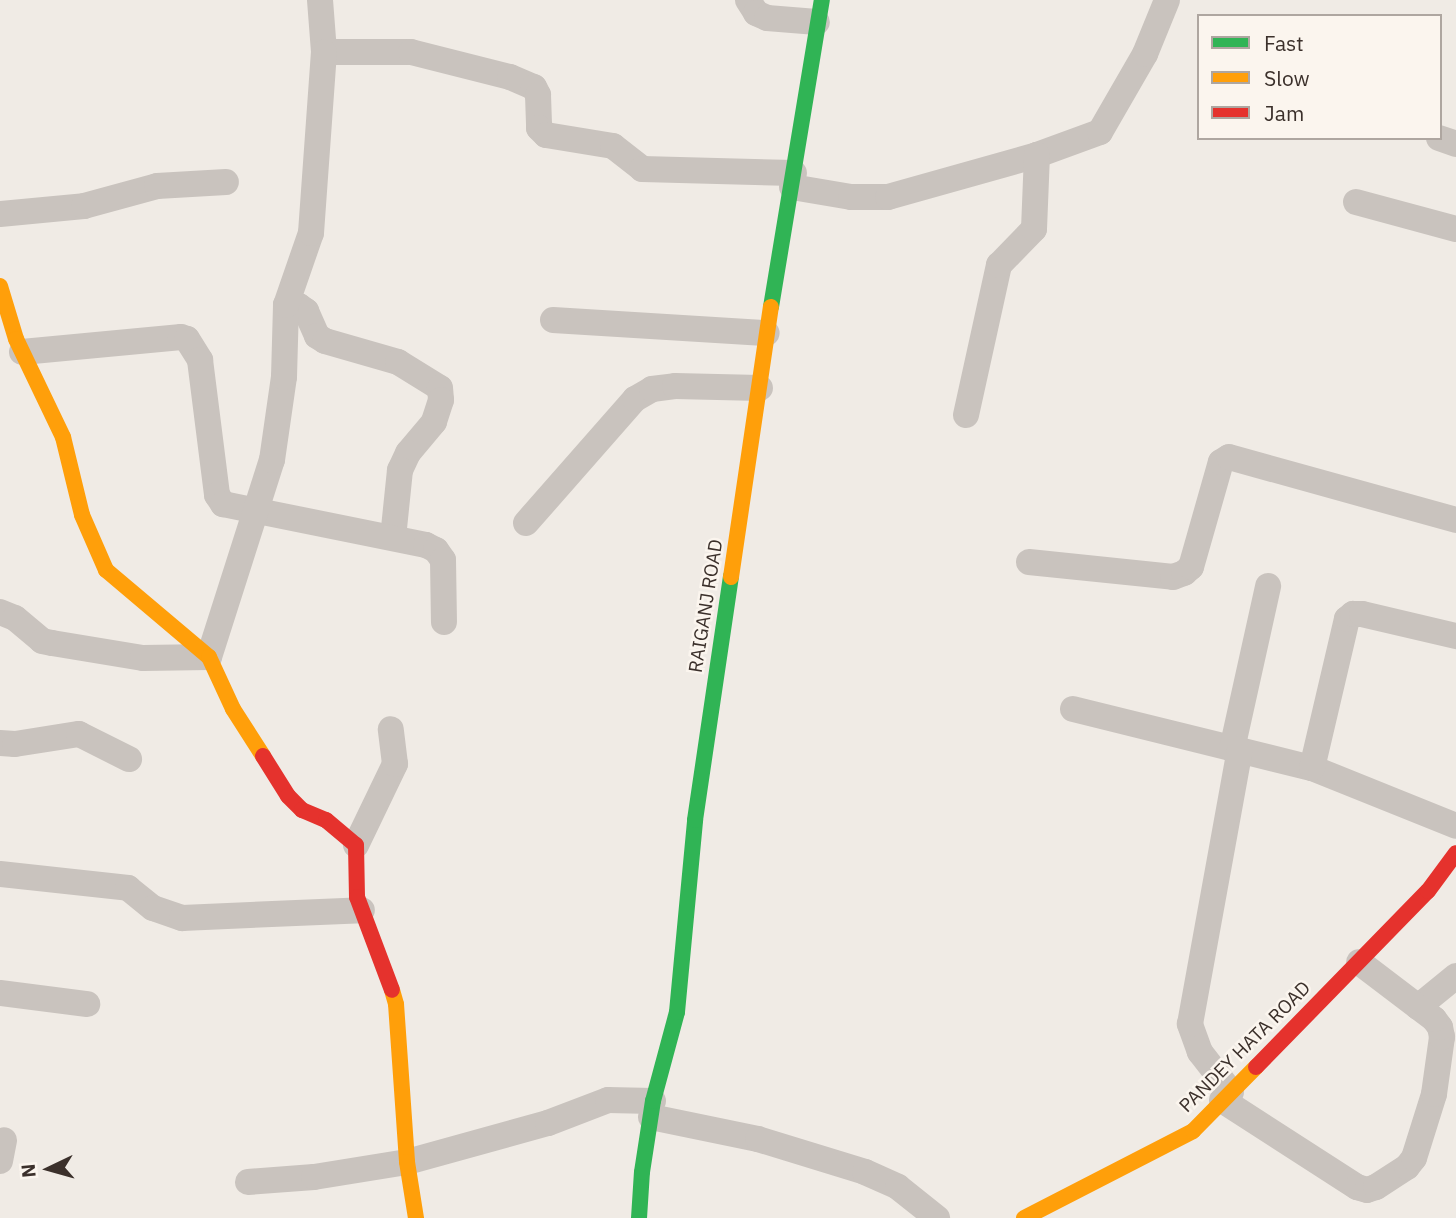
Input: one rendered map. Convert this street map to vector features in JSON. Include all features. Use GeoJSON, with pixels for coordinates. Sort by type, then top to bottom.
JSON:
{"type":"FeatureCollection","features":[{"type":"Feature","properties":{"kind":"main road","name":"RAIGANJ ROAD"},"geometry":{"type":"LineString","coordinates":[[639,1218],[652,1109],[677,1012],[695,820],[767,333],[820,11]]}},
{"type":"Feature","properties":{"kind":"main road"},"geometry":{"type":"LineString","coordinates":[[0,286],[22,352],[63,437],[82,514],[106,570],[208,657],[233,709],[288,796],[302,810],[326,821],[356,845],[357,897],[381,955],[396,1004],[407,1162],[416,1218]]}},
{"type":"Feature","properties":{"kind":"main road","name":"PANDEY HATA ROAD"},"geometry":{"type":"LineString","coordinates":[[1024,1218],[1193,1131],[1428,891],[1456,853]]}},
{"type":"Feature","properties":{"kind":"street"},"geometry":{"type":"LineString","coordinates":[[0,612],[15,618],[42,641],[143,658],[208,657],[272,460],[282,391],[286,305],[312,233],[324,52],[320,0]]}},
{"type":"Feature","properties":{"kind":"street"},"geometry":{"type":"LineString","coordinates":[[748,0],[756,13],[767,18],[820,11]]}},
{"type":"Feature","properties":{"kind":"street"},"geometry":{"type":"LineString","coordinates":[[324,52],[411,52],[510,77],[534,87],[538,95],[539,128],[545,135],[613,146],[642,169],[793,180],[850,197],[888,197],[1037,155],[1100,132],[1145,54],[1167,0]]}},
{"type":"Feature","properties":{"kind":"street"},"geometry":{"type":"LineString","coordinates":[[966,415],[999,265],[1034,229],[1037,155]]}},
{"type":"Feature","properties":{"kind":"street"},"geometry":{"type":"LineString","coordinates":[[0,214],[83,206],[157,186],[226,182]]}},
{"type":"Feature","properties":{"kind":"street"},"geometry":{"type":"LineString","coordinates":[[1356,202],[1456,229]]}},
{"type":"Feature","properties":{"kind":"street"},"geometry":{"type":"LineString","coordinates":[[286,305],[299,306],[306,311],[317,336],[325,341],[398,362],[440,388],[441,400],[434,422],[408,453],[400,470],[393,538]]}},
{"type":"Feature","properties":{"kind":"street"},"geometry":{"type":"LineString","coordinates":[[553,320],[767,333]]}},
{"type":"Feature","properties":{"kind":"street"},"geometry":{"type":"LineString","coordinates":[[22,352],[180,337],[187,339],[200,360],[217,495],[228,508],[256,509],[426,545],[436,550],[443,560],[444,622]]}},
{"type":"Feature","properties":{"kind":"street"},"geometry":{"type":"LineString","coordinates":[[526,523],[635,399],[652,389],[676,386],[760,387]]}},
{"type":"Feature","properties":{"kind":"street"},"geometry":{"type":"LineString","coordinates":[[1029,562],[1173,576],[1184,573],[1191,567],[1221,462],[1229,457],[1456,520]]}},
{"type":"Feature","properties":{"kind":"street"},"geometry":{"type":"LineString","coordinates":[[1268,586],[1236,749],[1190,1024],[1200,1052],[1226,1096],[1357,1187],[1367,1190],[1407,1167],[1414,1158],[1434,1094],[1442,1037],[1440,1027],[1418,1007],[1359,962]]}},
{"type":"Feature","properties":{"kind":"street"},"geometry":{"type":"LineString","coordinates":[[1312,768],[1347,619],[1353,614],[1362,614],[1456,636]]}},
{"type":"Feature","properties":{"kind":"street"},"geometry":{"type":"LineString","coordinates":[[1073,709],[1312,768],[1456,826]]}},
{"type":"Feature","properties":{"kind":"street"},"geometry":{"type":"LineString","coordinates":[[356,845],[395,764],[391,729]]}},
{"type":"Feature","properties":{"kind":"street"},"geometry":{"type":"LineString","coordinates":[[0,743],[15,744],[79,734],[129,759]]}},
{"type":"Feature","properties":{"kind":"street"},"geometry":{"type":"LineString","coordinates":[[0,874],[128,888],[153,908],[182,918],[362,910]]}},
{"type":"Feature","properties":{"kind":"street"},"geometry":{"type":"LineString","coordinates":[[1418,1007],[1456,975]]}},
{"type":"Feature","properties":{"kind":"street"},"geometry":{"type":"LineString","coordinates":[[0,993],[87,1003]]}},
{"type":"Feature","properties":{"kind":"street"},"geometry":{"type":"LineString","coordinates":[[248,1182],[314,1177],[407,1162],[548,1123],[608,1100],[652,1109],[865,1172],[898,1187],[937,1218]]}},
{"type":"Feature","properties":{"kind":"traffic: fast"},"geometry":{"type":"LineString","coordinates":[[771,307],[822,0]]}},
{"type":"Feature","properties":{"kind":"traffic: fast"},"geometry":{"type":"LineString","coordinates":[[639,1218],[642,1172],[653,1101],[677,1012],[695,820],[731,577]]}},
{"type":"Feature","properties":{"kind":"traffic: slow"},"geometry":{"type":"LineString","coordinates":[[0,286],[16,339],[63,437],[82,515],[106,570],[209,657],[233,709],[263,756]]}},
{"type":"Feature","properties":{"kind":"traffic: slow"},"geometry":{"type":"LineString","coordinates":[[731,577],[771,307]]}},
{"type":"Feature","properties":{"kind":"traffic: slow"},"geometry":{"type":"LineString","coordinates":[[392,990],[396,1004],[407,1162],[416,1218]]}},
{"type":"Feature","properties":{"kind":"traffic: slow"},"geometry":{"type":"LineString","coordinates":[[1024,1218],[1193,1131],[1256,1067]]}},
{"type":"Feature","properties":{"kind":"traffic: jam"},"geometry":{"type":"LineString","coordinates":[[263,756],[288,796],[302,810],[326,820],[356,845],[357,897],[392,990]]}},
{"type":"Feature","properties":{"kind":"traffic: jam"},"geometry":{"type":"LineString","coordinates":[[1256,1067],[1428,891],[1456,853]]}}]}
